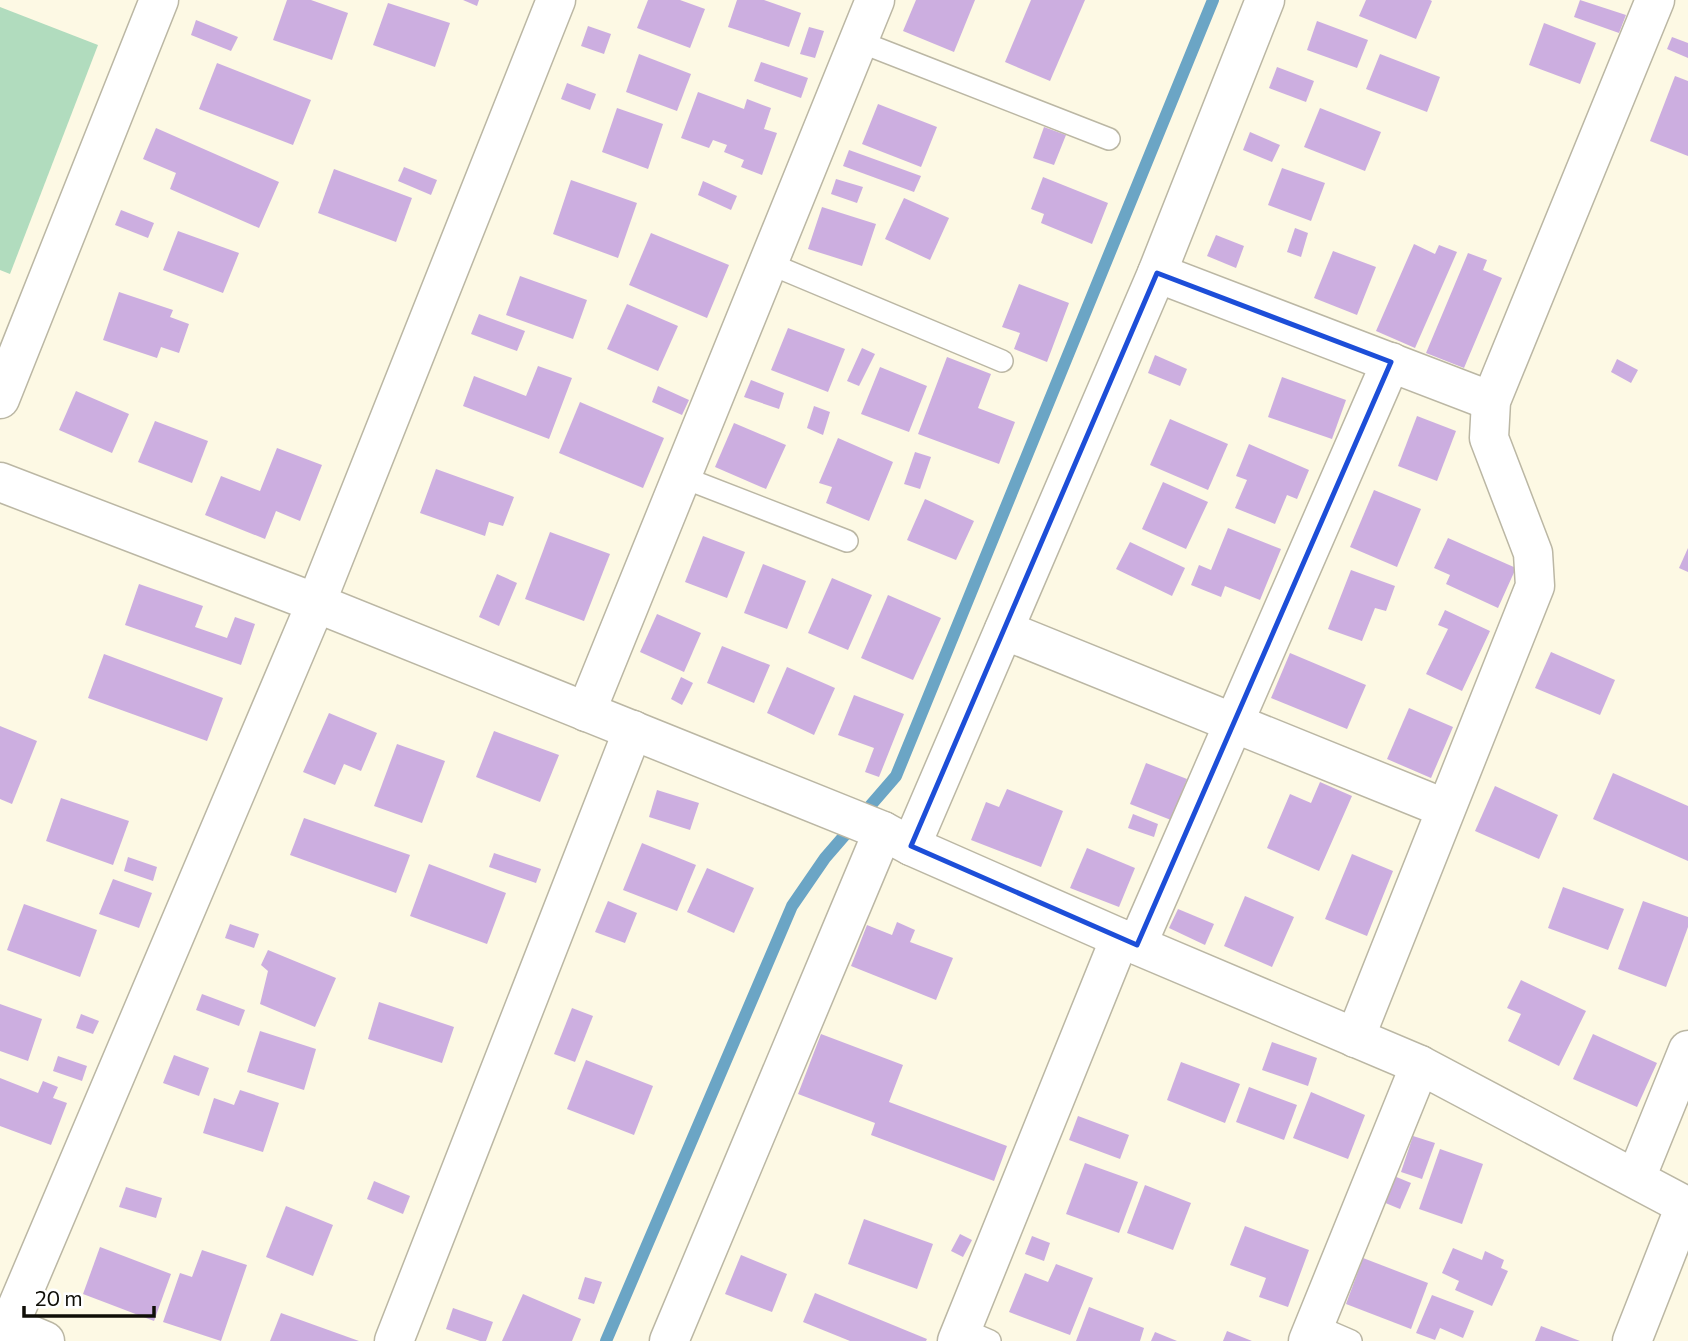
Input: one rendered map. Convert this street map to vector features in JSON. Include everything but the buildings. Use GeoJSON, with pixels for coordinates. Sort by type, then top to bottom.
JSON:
{"type":"FeatureCollection","features":[{"type":"Feature","properties":{"kind":"street"},"geometry":{"type":"LineString","coordinates":[[0,399],[159,0]]}},
{"type":"Feature","properties":{"kind":"street"},"geometry":{"type":"LineString","coordinates":[[45,1341],[4,1324],[316,603],[556,0]]}},
{"type":"Feature","properties":{"kind":"street"},"geometry":{"type":"LineString","coordinates":[[586,712],[875,0]]}},
{"type":"Feature","properties":{"kind":"street"},"geometry":{"type":"LineString","coordinates":[[668,1341],[897,838],[1004,630],[1157,273],[1265,0]]}},
{"type":"Feature","properties":{"kind":"street"},"geometry":{"type":"LineString","coordinates":[[1354,1038],[1535,586],[1533,553],[1489,438],[1491,401],[1655,0]]}},
{"type":"Feature","properties":{"kind":"street"},"geometry":{"type":"LineString","coordinates":[[1157,273],[1491,401]]}},
{"type":"Feature","properties":{"kind":"street"},"geometry":{"type":"LineString","coordinates":[[970,1337],[1129,942],[1235,723],[1391,362]]}},
{"type":"Feature","properties":{"kind":"street"},"geometry":{"type":"LineString","coordinates":[[0,482],[316,603],[897,838],[1129,942],[1420,1065],[1636,1178],[1686,1206],[1632,1341]]}},
{"type":"Feature","properties":{"kind":"street"},"geometry":{"type":"LineString","coordinates":[[1004,630],[1444,808]]}},
{"type":"Feature","properties":{"kind":"street"},"geometry":{"type":"LineString","coordinates":[[394,1341],[633,730]]}},
{"type":"Feature","properties":{"kind":"street"},"geometry":{"type":"LineString","coordinates":[[1636,1178],[1688,1050]]}},
{"type":"Feature","properties":{"kind":"street"},"geometry":{"type":"LineString","coordinates":[[1311,1333],[1420,1065]]}},
{"type":"Feature","properties":{"kind":"lane"},"geometry":{"type":"LineString","coordinates":[[859,41],[1109,139]]}},
{"type":"Feature","properties":{"kind":"lane"},"geometry":{"type":"LineString","coordinates":[[768,264],[1002,361]]}},
{"type":"Feature","properties":{"kind":"lane"},"geometry":{"type":"LineString","coordinates":[[682,477],[847,541]]}},
{"type":"Feature","properties":{"kind":"lane"},"geometry":{"type":"LineString","coordinates":[[1311,1333],[1351,1341]]}},
{"type":"Feature","properties":{"kind":"highlighted area"},"geometry":{"type":"Polygon","coordinates":[[[1157,273],[1391,362],[1137,945],[911,846],[1157,273]]]}},
{"type":"Feature","properties":{"kind":"green space"},"geometry":{"type":"Polygon","coordinates":[[[0,7],[98,45],[10,274],[0,270],[0,7]]]}},
{"type":"Feature","properties":{"kind":"waterway"},"geometry":{"type":"LineString","coordinates":[[606,1341],[792,906],[825,858],[896,776],[1213,0]]}}]}
